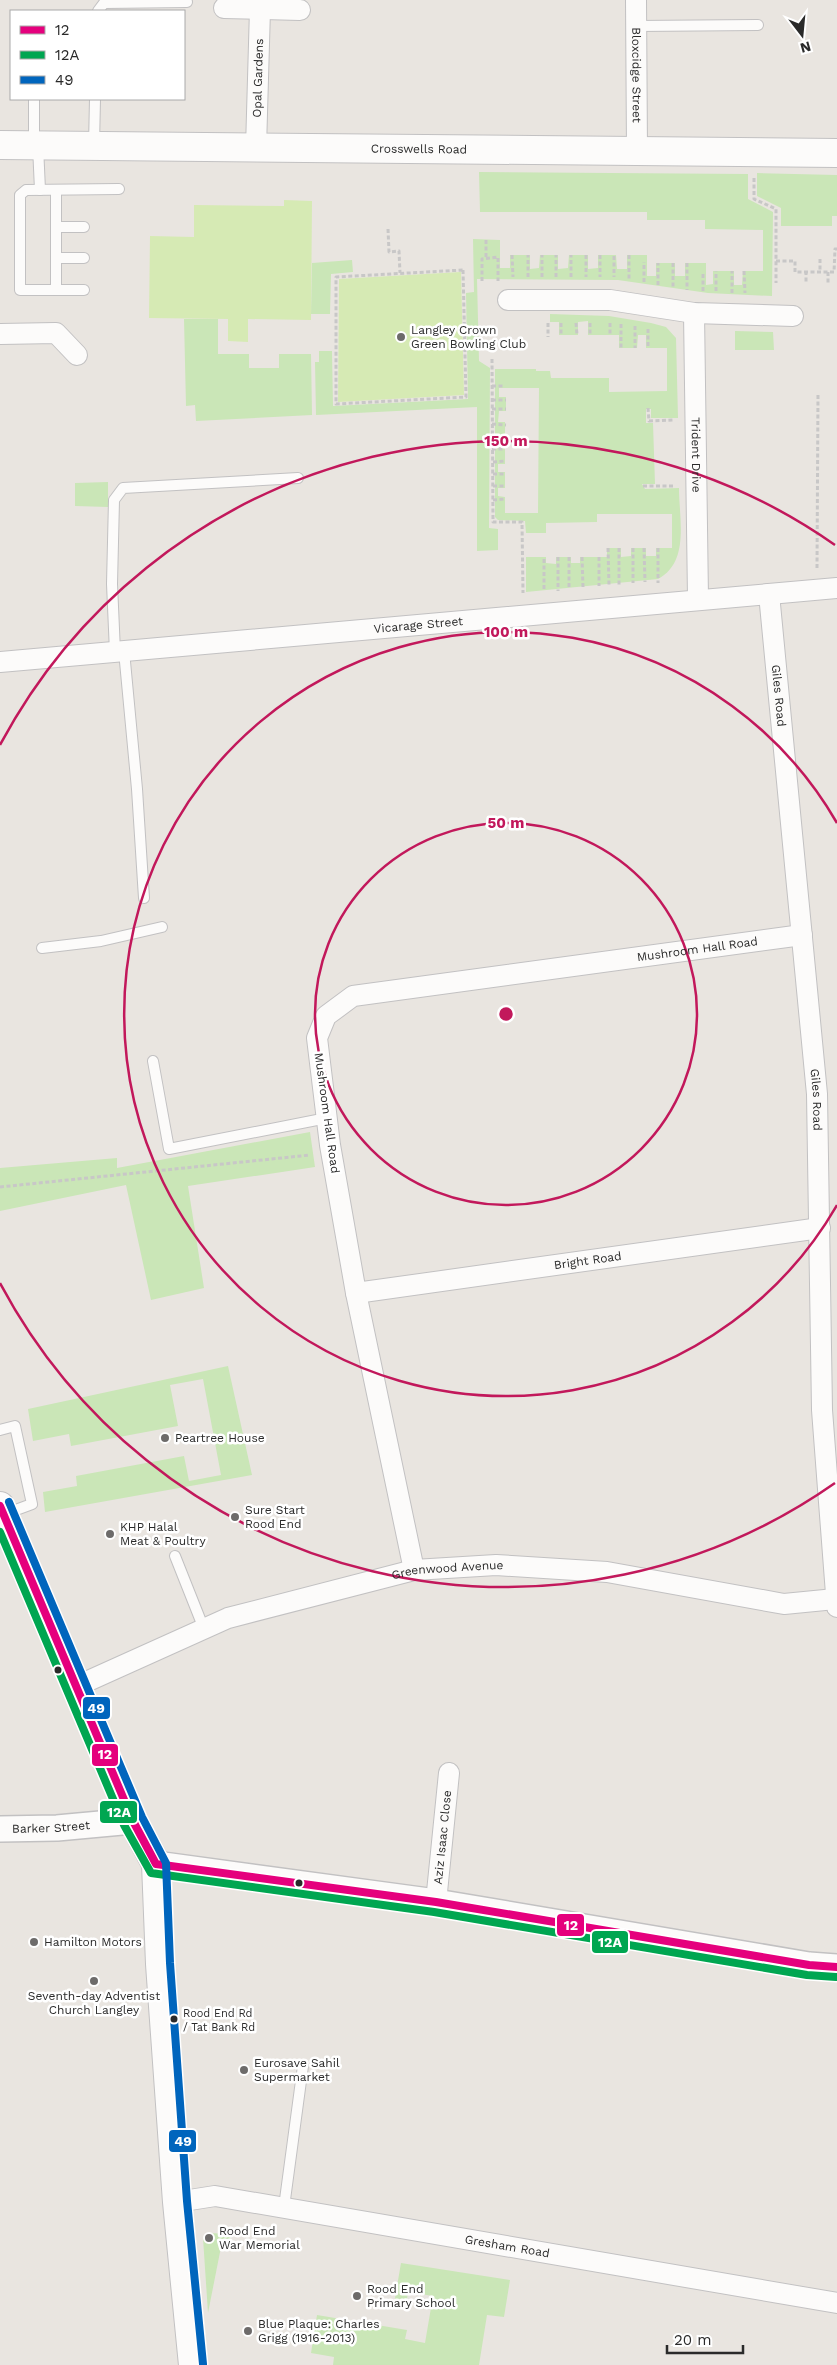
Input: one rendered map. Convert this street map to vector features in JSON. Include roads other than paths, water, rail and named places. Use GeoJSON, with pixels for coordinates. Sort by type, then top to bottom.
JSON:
{"type":"FeatureCollection","features":[{"type":"Feature","properties":{"kind":"main road","name":"Crosswells Road"},"geometry":{"type":"LineString","coordinates":[[0,146],[837,153]]}},
{"type":"Feature","properties":{"kind":"main road"},"geometry":{"type":"LineString","coordinates":[[2,1510],[78,1686],[133,1821],[156,1864],[160,1970],[177,2202],[193,2365]]}},
{"type":"Feature","properties":{"kind":"street","name":"Bloxcidge Street"},"geometry":{"type":"LineString","coordinates":[[636,0],[638,150]]}},
{"type":"Feature","properties":{"kind":"street"},"geometry":{"type":"LineString","coordinates":[[224,8],[300,10]]}},
{"type":"Feature","properties":{"kind":"street","name":"Opal Gardens"},"geometry":{"type":"LineString","coordinates":[[256,148],[260,9]]}},
{"type":"Feature","properties":{"kind":"street"},"geometry":{"type":"LineString","coordinates":[[510,290],[653,305],[694,313],[793,316]]}},
{"type":"Feature","properties":{"kind":"street","name":"Trident Drive"},"geometry":{"type":"LineString","coordinates":[[694,313],[698,598]]}},
{"type":"Feature","properties":{"kind":"street"},"geometry":{"type":"LineString","coordinates":[[0,334],[56,333],[77,355]]}},
{"type":"Feature","properties":{"kind":"street","name":"Vicarage Street"},"geometry":{"type":"LineString","coordinates":[[0,662],[698,598],[837,588]]}},
{"type":"Feature","properties":{"kind":"street","name":"Giles Road"},"geometry":{"type":"LineString","coordinates":[[769,594],[817,1094],[822,1410],[836,1603]]}},
{"type":"Feature","properties":{"kind":"street","name":"Mushroom Hall Road"},"geometry":{"type":"LineString","coordinates":[[414,1570],[356,1293],[327,1118],[318,1038],[326,1016],[353,996],[802,934]]}},
{"type":"Feature","properties":{"kind":"street","name":"Bright Road"},"geometry":{"type":"LineString","coordinates":[[356,1293],[820,1228]]}},
{"type":"Feature","properties":{"kind":"street","name":"Greenwood Avenue"},"geometry":{"type":"LineString","coordinates":[[78,1686],[228,1618],[414,1570],[496,1565],[607,1572],[784,1604],[836,1603]]}},
{"type":"Feature","properties":{"kind":"street","name":"Aziz Isaac Close"},"geometry":{"type":"LineString","coordinates":[[436,1902],[449,1773]]}},
{"type":"Feature","properties":{"kind":"street","name":"Barker Street"},"geometry":{"type":"LineString","coordinates":[[0,1829],[57,1828],[133,1821]]}},
{"type":"Feature","properties":{"kind":"street"},"geometry":{"type":"LineString","coordinates":[[156,1864],[436,1902],[800,1963],[837,1967]]}},
{"type":"Feature","properties":{"kind":"street","name":"Gresham Road"},"geometry":{"type":"LineString","coordinates":[[177,2202],[215,2196],[837,2303]]}},
{"type":"Feature","properties":{"kind":"lane"},"geometry":{"type":"LineString","coordinates":[[99,10],[104,3],[187,2]]}},
{"type":"Feature","properties":{"kind":"lane"},"geometry":{"type":"LineString","coordinates":[[636,26],[758,25]]}},
{"type":"Feature","properties":{"kind":"lane"},"geometry":{"type":"LineString","coordinates":[[34,100],[40,190]]}},
{"type":"Feature","properties":{"kind":"lane"},"geometry":{"type":"LineString","coordinates":[[94,100],[94,146]]}},
{"type":"Feature","properties":{"kind":"lane"},"geometry":{"type":"LineString","coordinates":[[84,290],[22,291],[18,288],[20,195],[26,190],[119,189]]}},
{"type":"Feature","properties":{"kind":"lane"},"geometry":{"type":"LineString","coordinates":[[56,190],[56,290]]}},
{"type":"Feature","properties":{"kind":"lane"},"geometry":{"type":"LineString","coordinates":[[56,227],[84,227]]}},
{"type":"Feature","properties":{"kind":"lane"},"geometry":{"type":"LineString","coordinates":[[56,258],[84,258]]}},
{"type":"Feature","properties":{"kind":"lane"},"geometry":{"type":"LineString","coordinates":[[144,898],[137,788],[112,584],[114,500],[123,488],[298,478]]}},
{"type":"Feature","properties":{"kind":"lane"},"geometry":{"type":"LineString","coordinates":[[42,948],[101,941],[162,927]]}},
{"type":"Feature","properties":{"kind":"lane"},"geometry":{"type":"LineString","coordinates":[[153,1062],[169,1149],[327,1118]]}},
{"type":"Feature","properties":{"kind":"lane"},"geometry":{"type":"LineString","coordinates":[[0,1430],[15,1426],[32,1504],[2,1510]]}},
{"type":"Feature","properties":{"kind":"lane"},"geometry":{"type":"LineString","coordinates":[[176,1556],[204,1629]]}},
{"type":"Feature","properties":{"kind":"lane"},"geometry":{"type":"LineString","coordinates":[[284,2207],[304,2066]]}},
{"type":"Feature","properties":{"kind":"place","name":"Langley Crown Green Bowling Club"},"geometry":{"type":"Point","coordinates":[401,337]}},
{"type":"Feature","properties":{"kind":"place","name":"Peartree House"},"geometry":{"type":"Point","coordinates":[165,1438]}},
{"type":"Feature","properties":{"kind":"place","name":"Sure Start Rood End"},"geometry":{"type":"Point","coordinates":[235,1517]}},
{"type":"Feature","properties":{"kind":"place","name":"KHP Halal Meat & Poultry"},"geometry":{"type":"Point","coordinates":[110,1534]}},
{"type":"Feature","properties":{"kind":"place","name":"Hamilton Motors"},"geometry":{"type":"Point","coordinates":[34,1942]}},
{"type":"Feature","properties":{"kind":"place","name":"Seventh-day Adventist Church Langley"},"geometry":{"type":"Point","coordinates":[94,1981]}},
{"type":"Feature","properties":{"kind":"place","name":"Rood End Rd / Tat Bank Rd"},"geometry":{"type":"Point","coordinates":[174,2019]}},
{"type":"Feature","properties":{"kind":"place","name":"Eurosave Sahil Supermarket"},"geometry":{"type":"Point","coordinates":[244,2070]}},
{"type":"Feature","properties":{"kind":"place","name":"Rood End War Memorial"},"geometry":{"type":"Point","coordinates":[209,2238]}},
{"type":"Feature","properties":{"kind":"place","name":"Rood End Primary School"},"geometry":{"type":"Point","coordinates":[357,2296]}},
{"type":"Feature","properties":{"kind":"place","name":"Blue Plaque: Charles Grigg (1916-2013)"},"geometry":{"type":"Point","coordinates":[248,2331]}}]}
